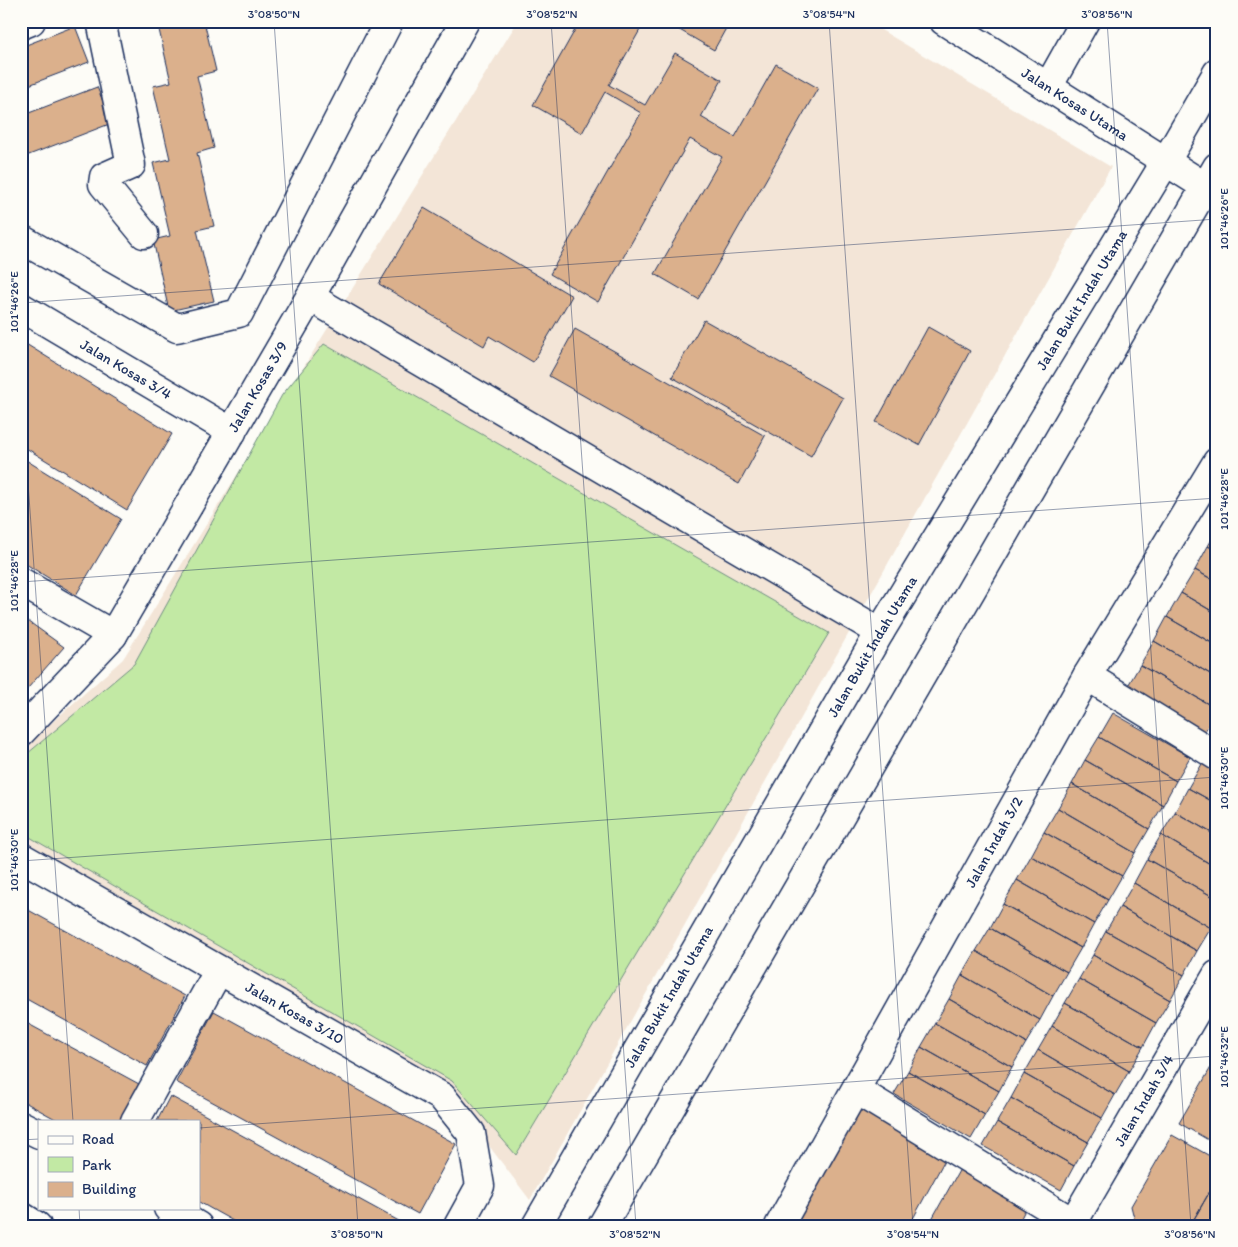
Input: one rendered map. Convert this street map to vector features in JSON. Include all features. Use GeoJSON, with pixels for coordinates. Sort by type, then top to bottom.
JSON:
{"type":"FeatureCollection","features":[{"type":"Feature","properties":{"kind":"street"},"geometry":{"type":"LineString","coordinates":[[21,25],[31,21]]}},
{"type":"Feature","properties":{"kind":"street"},"geometry":{"type":"LineString","coordinates":[[101,21],[131,165],[104,177],[102,184],[144,234]]}},
{"type":"Feature","properties":{"kind":"street"},"geometry":{"type":"LineString","coordinates":[[21,239],[177,328],[239,313],[389,21]]}},
{"type":"Feature","properties":{"kind":"street","name":"Jalan Kosas 3/9"},"geometry":{"type":"LineString","coordinates":[[21,732],[113,635],[310,298],[465,21]]}},
{"type":"Feature","properties":{"kind":"street","name":"Jalan Kosas Utama"},"geometry":{"type":"LineString","coordinates":[[944,21],[1166,161],[1211,177]]}},
{"type":"Feature","properties":{"kind":"street"},"geometry":{"type":"LineString","coordinates":[[1048,87],[1085,21]]}},
{"type":"Feature","properties":{"kind":"street","name":"Jalan Bukit Indah Utama"},"geometry":{"type":"LineString","coordinates":[[536,1226],[880,632],[1166,161],[1217,73]]}},
{"type":"Feature","properties":{"kind":"street"},"geometry":{"type":"LineString","coordinates":[[602,1226],[1211,177]]}},
{"type":"Feature","properties":{"kind":"street"},"geometry":{"type":"LineString","coordinates":[[310,298],[880,632]]}},
{"type":"Feature","properties":{"kind":"street","name":"Jalan Kosas 3/4"},"geometry":{"type":"LineString","coordinates":[[21,307],[232,432]]}},
{"type":"Feature","properties":{"kind":"street","name":"Jalan Indah 3/2"},"geometry":{"type":"LineString","coordinates":[[779,1226],[1087,676],[1217,462]]}},
{"type":"Feature","properties":{"kind":"street"},"geometry":{"type":"LineString","coordinates":[[21,582],[113,635]]}},
{"type":"Feature","properties":{"kind":"street"},"geometry":{"type":"LineString","coordinates":[[1087,676],[1217,756]]}},
{"type":"Feature","properties":{"kind":"street","name":"Jalan Kosas 3/10"},"geometry":{"type":"LineString","coordinates":[[21,856],[442,1097],[471,1133],[480,1186],[458,1226]]}},
{"type":"Feature","properties":{"kind":"street"},"geometry":{"type":"LineString","coordinates":[[136,1120],[219,970]]}},
{"type":"Feature","properties":{"kind":"street","name":"Jalan Indah 3/4"},"geometry":{"type":"LineString","coordinates":[[1075,1225],[1213,989]]}},
{"type":"Feature","properties":{"kind":"street"},"geometry":{"type":"LineString","coordinates":[[856,1090],[1075,1225]]}},
{"type":"Feature","properties":{"kind":"street"},"geometry":{"type":"LineString","coordinates":[[21,1125],[38,1134]]}},
{"type":"Feature","properties":{"kind":"street"},"geometry":{"type":"LineString","coordinates":[[171,1210],[198,1226]]}},
{"type":"Feature","properties":{"kind":"street"},"geometry":{"type":"LineString","coordinates":[[21,1216],[37,1226]]}},
{"type":"Feature","properties":{"kind":"shaded area"},"geometry":{"type":"Polygon","coordinates":[[[518,21],[866,21],[1111,167],[530,1200],[446,1089],[21,839],[21,750],[123,659],[518,21]]]}},
{"type":"Feature","properties":{"kind":"green space"},"geometry":{"type":"Polygon","coordinates":[[[324,344],[829,633],[516,1155],[452,1081],[21,832],[21,759],[134,664],[282,395],[324,344]]]}},
{"type":"Feature","properties":{"kind":"building"},"geometry":{"type":"Polygon","coordinates":[[[157,21],[204,21],[216,71],[197,76],[214,148],[197,153],[214,226],[197,230],[214,301],[169,311],[153,240],[170,236],[153,163],[170,159],[153,86],[171,82],[157,21]]]}},
{"type":"Feature","properties":{"kind":"building"},"geometry":{"type":"Polygon","coordinates":[[[580,21],[645,21],[609,85],[645,105],[675,53],[722,80],[701,117],[735,137],[776,64],[818,88],[698,299],[655,274],[722,157],[690,139],[598,302],[550,274],[641,113],[605,92],[582,133],[533,105],[580,21]]]}},
{"type":"Feature","properties":{"kind":"building"},"geometry":{"type":"Polygon","coordinates":[[[673,21],[730,21],[714,50],[671,25],[673,21]]]}},
{"type":"Feature","properties":{"kind":"building"},"geometry":{"type":"Polygon","coordinates":[[[75,26],[89,62],[21,88],[21,47],[75,26]]]}},
{"type":"Feature","properties":{"kind":"building"},"geometry":{"type":"Polygon","coordinates":[[[97,87],[112,123],[21,158],[21,116],[97,87]]]}},
{"type":"Feature","properties":{"kind":"building"},"geometry":{"type":"Polygon","coordinates":[[[424,208],[572,296],[533,362],[489,336],[484,346],[379,284],[424,208]]]}},
{"type":"Feature","properties":{"kind":"building"},"geometry":{"type":"Polygon","coordinates":[[[704,320],[843,398],[811,456],[672,377],[704,320]]]}},
{"type":"Feature","properties":{"kind":"building"},"geometry":{"type":"Polygon","coordinates":[[[928,327],[970,351],[919,445],[876,422],[928,327]]]}},
{"type":"Feature","properties":{"kind":"building"},"geometry":{"type":"Polygon","coordinates":[[[575,329],[765,436],[739,484],[549,376],[575,329]]]}},
{"type":"Feature","properties":{"kind":"building"},"geometry":{"type":"Polygon","coordinates":[[[21,341],[172,434],[127,510],[21,445],[21,341]]]}},
{"type":"Feature","properties":{"kind":"building"},"geometry":{"type":"Polygon","coordinates":[[[21,457],[121,519],[76,595],[21,561],[21,457]]]}},
{"type":"Feature","properties":{"kind":"building"},"geometry":{"type":"Polygon","coordinates":[[[1217,531],[1217,551],[1208,546],[1217,531]]]}},
{"type":"Feature","properties":{"kind":"building"},"geometry":{"type":"Polygon","coordinates":[[[1208,546],[1217,551],[1217,582],[1195,570],[1208,546]]]}},
{"type":"Feature","properties":{"kind":"building"},"geometry":{"type":"Polygon","coordinates":[[[1195,570],[1217,582],[1217,614],[1181,593],[1195,570]]]}},
{"type":"Feature","properties":{"kind":"building"},"geometry":{"type":"Polygon","coordinates":[[[1181,593],[1217,614],[1217,646],[1167,617],[1181,593]]]}},
{"type":"Feature","properties":{"kind":"building"},"geometry":{"type":"Polygon","coordinates":[[[21,616],[64,647],[21,696],[21,616]]]}},
{"type":"Feature","properties":{"kind":"building"},"geometry":{"type":"Polygon","coordinates":[[[1167,617],[1217,646],[1217,678],[1154,641],[1167,617]]]}},
{"type":"Feature","properties":{"kind":"building"},"geometry":{"type":"Polygon","coordinates":[[[1154,641],[1217,678],[1217,709],[1140,665],[1154,641]]]}},
{"type":"Feature","properties":{"kind":"building"},"geometry":{"type":"Polygon","coordinates":[[[1140,665],[1217,709],[1204,733],[1126,689],[1140,665]]]}},
{"type":"Feature","properties":{"kind":"building"},"geometry":{"type":"Polygon","coordinates":[[[1113,713],[1190,757],[1176,781],[1099,737],[1113,713]]]}},
{"type":"Feature","properties":{"kind":"building"},"geometry":{"type":"Polygon","coordinates":[[[1099,737],[1176,781],[1163,805],[1085,760],[1099,737]]]}},
{"type":"Feature","properties":{"kind":"building"},"geometry":{"type":"Polygon","coordinates":[[[1085,760],[1163,805],[1149,829],[1072,784],[1085,760]]]}},
{"type":"Feature","properties":{"kind":"building"},"geometry":{"type":"Polygon","coordinates":[[[1202,764],[1217,772],[1217,804],[1188,788],[1202,764]]]}},
{"type":"Feature","properties":{"kind":"building"},"geometry":{"type":"Polygon","coordinates":[[[1072,784],[1149,829],[1135,853],[1058,808],[1072,784]]]}},
{"type":"Feature","properties":{"kind":"building"},"geometry":{"type":"Polygon","coordinates":[[[1188,788],[1217,804],[1217,836],[1175,812],[1188,788]]]}},
{"type":"Feature","properties":{"kind":"building"},"geometry":{"type":"Polygon","coordinates":[[[1058,808],[1135,853],[1122,876],[1044,832],[1058,808]]]}},
{"type":"Feature","properties":{"kind":"building"},"geometry":{"type":"Polygon","coordinates":[[[1175,812],[1217,836],[1217,868],[1161,835],[1175,812]]]}},
{"type":"Feature","properties":{"kind":"building"},"geometry":{"type":"Polygon","coordinates":[[[1044,832],[1122,876],[1108,900],[1031,856],[1044,832]]]}},
{"type":"Feature","properties":{"kind":"building"},"geometry":{"type":"Polygon","coordinates":[[[1161,835],[1217,868],[1217,899],[1147,859],[1161,835]]]}},
{"type":"Feature","properties":{"kind":"building"},"geometry":{"type":"Polygon","coordinates":[[[1031,856],[1108,900],[1094,924],[1017,880],[1031,856]]]}},
{"type":"Feature","properties":{"kind":"building"},"geometry":{"type":"Polygon","coordinates":[[[1147,859],[1217,899],[1217,918],[1211,928],[1134,883],[1147,859]]]}},
{"type":"Feature","properties":{"kind":"building"},"geometry":{"type":"Polygon","coordinates":[[[1017,880],[1094,924],[1081,948],[1003,904],[1017,880]]]}},
{"type":"Feature","properties":{"kind":"building"},"geometry":{"type":"Polygon","coordinates":[[[1134,883],[1211,928],[1197,951],[1120,907],[1134,883]]]}},
{"type":"Feature","properties":{"kind":"building"},"geometry":{"type":"Polygon","coordinates":[[[1003,904],[1081,948],[1067,972],[990,928],[1003,904]]]}},
{"type":"Feature","properties":{"kind":"building"},"geometry":{"type":"Polygon","coordinates":[[[21,906],[185,996],[147,1066],[21,996],[21,906]]]}},
{"type":"Feature","properties":{"kind":"building"},"geometry":{"type":"Polygon","coordinates":[[[1120,907],[1197,951],[1184,975],[1106,931],[1120,907]]]}},
{"type":"Feature","properties":{"kind":"building"},"geometry":{"type":"Polygon","coordinates":[[[990,928],[1067,972],[1053,996],[976,951],[990,928]]]}},
{"type":"Feature","properties":{"kind":"building"},"geometry":{"type":"Polygon","coordinates":[[[1106,931],[1184,975],[1170,1000],[1093,955],[1106,931]]]}},
{"type":"Feature","properties":{"kind":"building"},"geometry":{"type":"Polygon","coordinates":[[[976,951],[1053,996],[1040,1020],[962,975],[976,951]]]}},
{"type":"Feature","properties":{"kind":"building"},"geometry":{"type":"Polygon","coordinates":[[[1093,955],[1170,1000],[1156,1023],[1079,979],[1093,955]]]}},
{"type":"Feature","properties":{"kind":"building"},"geometry":{"type":"Polygon","coordinates":[[[962,975],[1040,1020],[1026,1043],[949,999],[962,975]]]}},
{"type":"Feature","properties":{"kind":"building"},"geometry":{"type":"Polygon","coordinates":[[[1079,979],[1156,1023],[1143,1047],[1065,1003],[1079,979]]]}},
{"type":"Feature","properties":{"kind":"building"},"geometry":{"type":"Polygon","coordinates":[[[949,999],[1026,1043],[1012,1067],[935,1023],[949,999]]]}},
{"type":"Feature","properties":{"kind":"building"},"geometry":{"type":"Polygon","coordinates":[[[1065,1003],[1143,1047],[1129,1071],[1052,1026],[1065,1003]]]}},
{"type":"Feature","properties":{"kind":"building"},"geometry":{"type":"Polygon","coordinates":[[[214,1011],[456,1144],[418,1214],[176,1082],[214,1011]]]}},
{"type":"Feature","properties":{"kind":"building"},"geometry":{"type":"Polygon","coordinates":[[[21,1020],[139,1084],[120,1120],[57,1120],[21,1100],[21,1020]]]}},
{"type":"Feature","properties":{"kind":"building"},"geometry":{"type":"Polygon","coordinates":[[[935,1023],[1012,1067],[999,1091],[921,1047],[935,1023]]]}},
{"type":"Feature","properties":{"kind":"building"},"geometry":{"type":"Polygon","coordinates":[[[1052,1026],[1129,1071],[1115,1095],[1038,1050],[1052,1026]]]}},
{"type":"Feature","properties":{"kind":"building"},"geometry":{"type":"Polygon","coordinates":[[[921,1047],[999,1091],[985,1115],[908,1071],[921,1047]]]}},
{"type":"Feature","properties":{"kind":"building"},"geometry":{"type":"Polygon","coordinates":[[[1038,1050],[1115,1095],[1102,1118],[1024,1074],[1038,1050]]]}},
{"type":"Feature","properties":{"kind":"building"},"geometry":{"type":"Polygon","coordinates":[[[1217,1057],[1217,1145],[1179,1123],[1217,1057]]]}},
{"type":"Feature","properties":{"kind":"building"},"geometry":{"type":"Polygon","coordinates":[[[908,1071],[985,1115],[971,1139],[894,1094],[908,1071]]]}},
{"type":"Feature","properties":{"kind":"building"},"geometry":{"type":"Polygon","coordinates":[[[1024,1074],[1102,1118],[1088,1142],[1011,1098],[1024,1074]]]}},
{"type":"Feature","properties":{"kind":"building"},"geometry":{"type":"Polygon","coordinates":[[[170,1096],[408,1226],[242,1226],[200,1203],[200,1120],[158,1120],[170,1096]]]}},
{"type":"Feature","properties":{"kind":"building"},"geometry":{"type":"Polygon","coordinates":[[[1011,1098],[1088,1142],[1074,1166],[997,1122],[1011,1098]]]}},
{"type":"Feature","properties":{"kind":"building"},"geometry":{"type":"Polygon","coordinates":[[[859,1102],[949,1152],[909,1226],[791,1226],[859,1102]]]}},
{"type":"Feature","properties":{"kind":"building"},"geometry":{"type":"Polygon","coordinates":[[[997,1122],[1074,1166],[1061,1190],[983,1146],[997,1122]]]}},
{"type":"Feature","properties":{"kind":"building"},"geometry":{"type":"Polygon","coordinates":[[[1172,1135],[1217,1160],[1217,1179],[1190,1226],[1136,1226],[1131,1206],[1172,1135]]]}},
{"type":"Feature","properties":{"kind":"building"},"geometry":{"type":"Polygon","coordinates":[[[960,1169],[1027,1206],[1017,1226],[928,1226],[960,1169]]]}},
{"type":"Feature","properties":{"kind":"building"},"geometry":{"type":"Polygon","coordinates":[[[1217,1179],[1217,1226],[1190,1226],[1217,1179]]]}}]}
